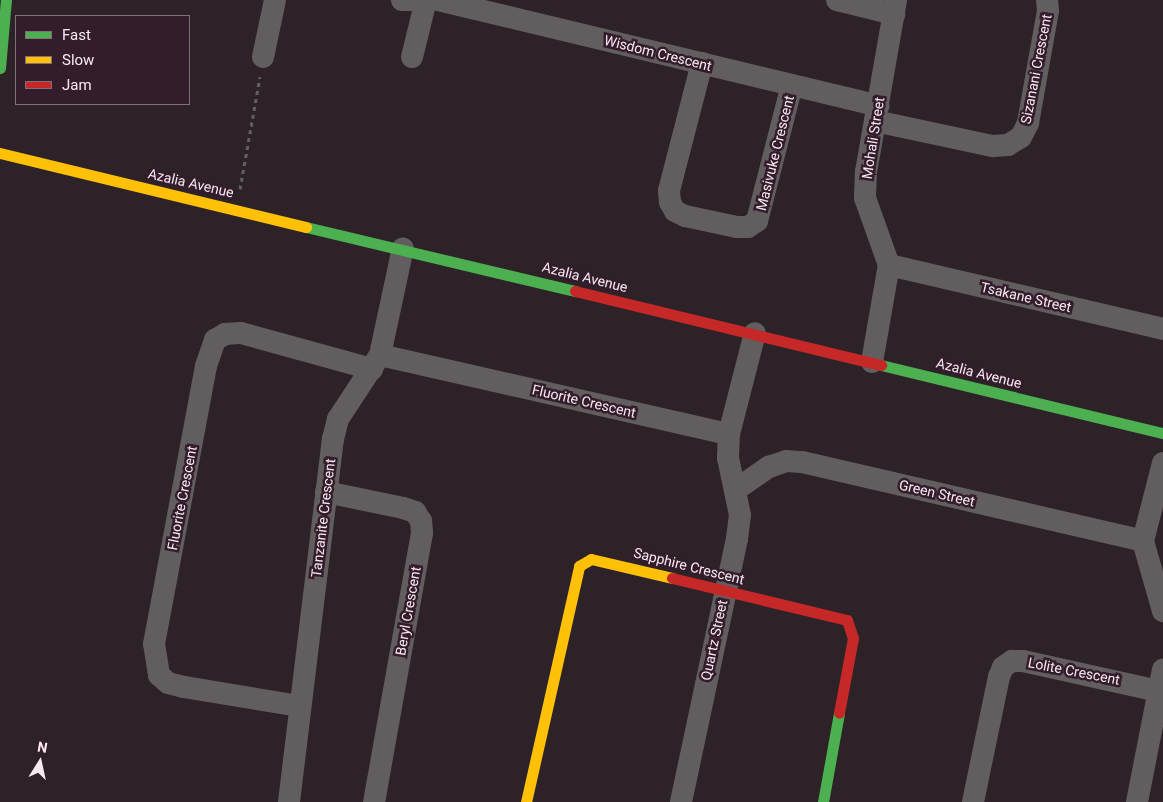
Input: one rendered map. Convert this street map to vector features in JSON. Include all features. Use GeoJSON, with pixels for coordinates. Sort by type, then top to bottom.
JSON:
{"type":"FeatureCollection","features":[{"type":"Feature","properties":{"kind":"street"},"geometry":{"type":"LineString","coordinates":[[0,68],[6,0]]}},
{"type":"Feature","properties":{"kind":"street"},"geometry":{"type":"LineString","coordinates":[[263,57],[275,0]]}},
{"type":"Feature","properties":{"kind":"street"},"geometry":{"type":"LineString","coordinates":[[402,0],[414,0]]}},
{"type":"Feature","properties":{"kind":"street"},"geometry":{"type":"LineString","coordinates":[[412,57],[426,0]]}},
{"type":"Feature","properties":{"kind":"street","name":"Wisdom Crescent"},"geometry":{"type":"LineString","coordinates":[[438,0],[792,85],[876,114]]}},
{"type":"Feature","properties":{"kind":"street"},"geometry":{"type":"LineString","coordinates":[[836,0],[895,7]]}},
{"type":"Feature","properties":{"kind":"street","name":"Sizanani Crescent"},"geometry":{"type":"LineString","coordinates":[[876,114],[993,146],[1008,145],[1021,137],[1028,123],[1048,11],[1047,0]]}},
{"type":"Feature","properties":{"kind":"street","name":"Mohali Street"},"geometry":{"type":"LineString","coordinates":[[872,362],[889,265],[865,198],[866,172],[895,7]]}},
{"type":"Feature","properties":{"kind":"street","name":"Masivuke Crescent"},"geometry":{"type":"LineString","coordinates":[[702,63],[670,191],[670,202],[675,212],[685,216],[738,227],[748,226],[756,221],[792,85]]}},
{"type":"Feature","properties":{"kind":"street","name":"Azalia Avenue"},"geometry":{"type":"LineString","coordinates":[[0,153],[402,248],[1163,433]]}},
{"type":"Feature","properties":{"kind":"street","name":"Tanzanite Crescent"},"geometry":{"type":"LineString","coordinates":[[289,802],[326,492],[338,419],[376,362],[402,248]]}},
{"type":"Feature","properties":{"kind":"street","name":"Tsakane Street"},"geometry":{"type":"LineString","coordinates":[[889,265],[1163,329]]}},
{"type":"Feature","properties":{"kind":"street","name":"Fluorite Crescent"},"geometry":{"type":"LineString","coordinates":[[299,706],[184,687],[168,683],[159,676],[154,644],[206,366],[215,340],[225,334],[241,333],[729,434]]}},
{"type":"Feature","properties":{"kind":"street","name":"Quartz Street"},"geometry":{"type":"LineString","coordinates":[[681,802],[740,515],[737,490],[728,458],[729,434],[755,334]]}},
{"type":"Feature","properties":{"kind":"street","name":"Green Street"},"geometry":{"type":"LineString","coordinates":[[737,490],[769,467],[786,461],[802,462],[1143,541]]}},
{"type":"Feature","properties":{"kind":"street"},"geometry":{"type":"LineString","coordinates":[[1162,597],[1143,541],[1163,463]]}},
{"type":"Feature","properties":{"kind":"street","name":"Beryl Crescent"},"geometry":{"type":"LineString","coordinates":[[326,492],[403,508],[414,512],[421,521],[422,533],[374,802]]}},
{"type":"Feature","properties":{"kind":"street","name":"Sapphire Crescent"},"geometry":{"type":"LineString","coordinates":[[526,802],[574,577],[579,566],[591,559],[604,560],[847,620],[852,628],[823,802]]}},
{"type":"Feature","properties":{"kind":"street","name":"Lolite Crescent"},"geometry":{"type":"LineString","coordinates":[[973,802],[998,677],[1003,667],[1012,661],[1023,661],[1162,684]]}},
{"type":"Feature","properties":{"kind":"street"},"geometry":{"type":"LineString","coordinates":[[1137,802],[1162,684]]}},
{"type":"Feature","properties":{"kind":"path"},"geometry":{"type":"LineString","coordinates":[[236,209],[263,57]]}},
{"type":"Feature","properties":{"kind":"traffic: fast"},"geometry":{"type":"LineString","coordinates":[[0,68],[6,0]]}},
{"type":"Feature","properties":{"kind":"traffic: fast"},"geometry":{"type":"LineString","coordinates":[[306,227],[575,291]]}},
{"type":"Feature","properties":{"kind":"traffic: fast"},"geometry":{"type":"LineString","coordinates":[[881,365],[1163,433]]}},
{"type":"Feature","properties":{"kind":"traffic: fast"},"geometry":{"type":"LineString","coordinates":[[823,802],[839,713]]}},
{"type":"Feature","properties":{"kind":"traffic: slow"},"geometry":{"type":"LineString","coordinates":[[0,153],[306,227]]}},
{"type":"Feature","properties":{"kind":"traffic: slow"},"geometry":{"type":"LineString","coordinates":[[526,802],[579,566],[591,559],[672,578]]}},
{"type":"Feature","properties":{"kind":"traffic: jam"},"geometry":{"type":"LineString","coordinates":[[575,291],[881,365]]}},
{"type":"Feature","properties":{"kind":"traffic: jam"},"geometry":{"type":"LineString","coordinates":[[672,578],[847,620],[853,638],[839,713]]}}]}
